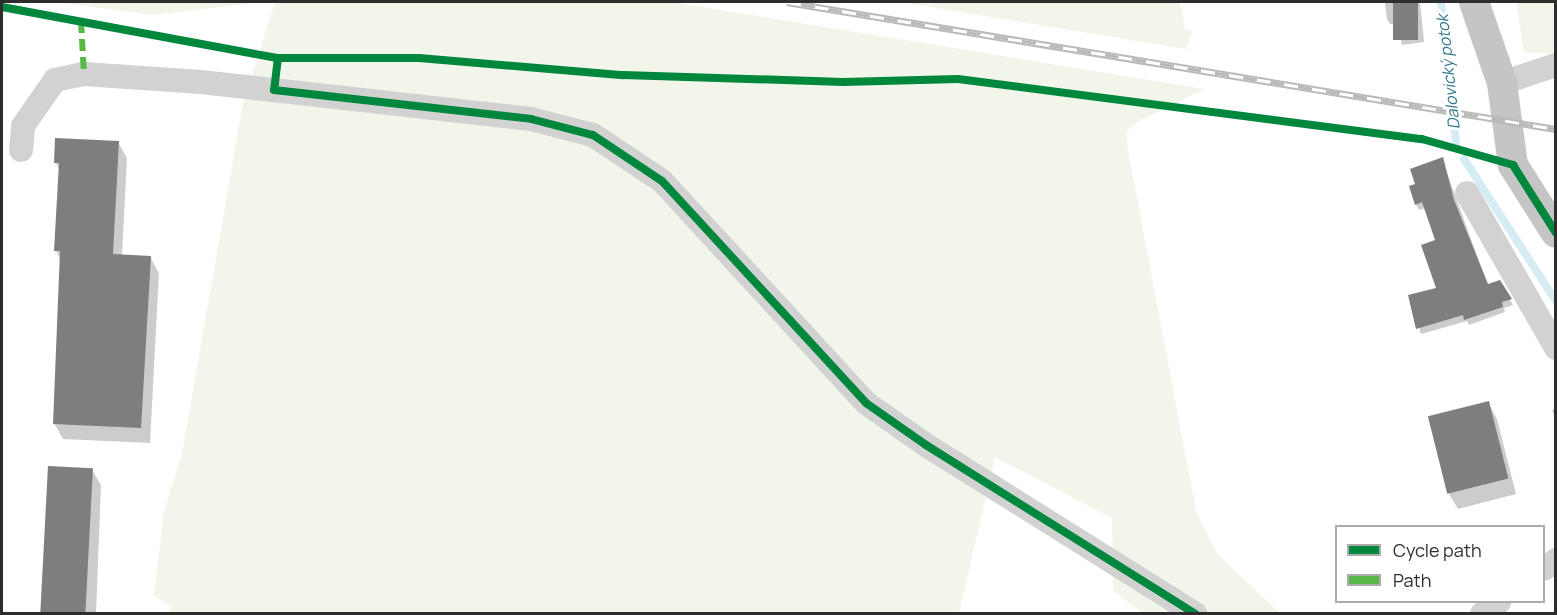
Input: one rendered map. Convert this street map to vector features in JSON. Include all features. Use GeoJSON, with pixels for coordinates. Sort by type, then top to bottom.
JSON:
{"type":"FeatureCollection","features":[{"type":"Feature","properties":{"kind":"main road"},"geometry":{"type":"LineString","coordinates":[[1474,2],[1502,83],[1513,165],[1556,233]]}},
{"type":"Feature","properties":{"kind":"street"},"geometry":{"type":"LineString","coordinates":[[1502,83],[1556,65]]}},
{"type":"Feature","properties":{"kind":"street"},"geometry":{"type":"LineString","coordinates":[[21,150],[23,126],[55,80],[84,74],[201,82],[531,118],[594,135],[663,181],[866,403],[926,445],[1195,614]]}},
{"type":"Feature","properties":{"kind":"street"},"geometry":{"type":"LineString","coordinates":[[1467,193],[1556,348]]}},
{"type":"Feature","properties":{"kind":"street"},"geometry":{"type":"LineString","coordinates":[[1482,614],[1498,603]]}},
{"type":"Feature","properties":{"kind":"shaded area"},"geometry":{"type":"Polygon","coordinates":[[[55,2],[265,2],[152,15],[55,2]]]}},
{"type":"Feature","properties":{"kind":"shaded area"},"geometry":{"type":"Polygon","coordinates":[[[275,2],[672,2],[1205,89],[1137,122],[1126,132],[1128,151],[1196,511],[1218,555],[1280,613],[1143,613],[1113,591],[1112,518],[995,457],[959,613],[170,614],[171,607],[154,595],[164,512],[182,454],[243,104],[275,2]]]}},
{"type":"Feature","properties":{"kind":"shaded area"},"geometry":{"type":"Polygon","coordinates":[[[899,2],[1180,2],[1185,28],[1192,32],[1186,49],[899,2]]]}},
{"type":"Feature","properties":{"kind":"shaded area"},"geometry":{"type":"Polygon","coordinates":[[[1516,2],[1555,2],[1555,53],[1524,53],[1516,2]]]}},
{"type":"Feature","properties":{"kind":"building"},"geometry":{"type":"Polygon","coordinates":[[[1393,2],[1418,2],[1418,40],[1393,40],[1393,2]]]}},
{"type":"Feature","properties":{"kind":"building"},"geometry":{"type":"Polygon","coordinates":[[[55,138],[119,141],[113,254],[151,256],[141,428],[53,424],[60,251],[54,251],[59,163],[54,163],[55,138]]]}},
{"type":"Feature","properties":{"kind":"building"},"geometry":{"type":"Polygon","coordinates":[[[1443,157],[1454,200],[1488,284],[1500,280],[1512,299],[1502,302],[1503,307],[1464,320],[1463,315],[1416,329],[1408,295],[1436,288],[1421,245],[1435,240],[1422,202],[1415,205],[1409,186],[1415,184],[1410,169],[1443,157]]]}},
{"type":"Feature","properties":{"kind":"building"},"geometry":{"type":"Polygon","coordinates":[[[1489,401],[1508,479],[1447,494],[1428,416],[1489,401]]]}},
{"type":"Feature","properties":{"kind":"building"},"geometry":{"type":"Polygon","coordinates":[[[48,466],[93,468],[85,614],[40,614],[48,466]]]}},
{"type":"Feature","properties":{"kind":"waterway","name":"Dalovický potok"},"geometry":{"type":"LineString","coordinates":[[1441,2],[1456,143]]}},
{"type":"Feature","properties":{"kind":"waterway","name":"Dalovický potok"},"geometry":{"type":"LineString","coordinates":[[1464,159],[1556,301]]}},
{"type":"Feature","properties":{"kind":"railway"},"geometry":{"type":"LineString","coordinates":[[787,2],[1556,129]]}},
{"type":"Feature","properties":{"kind":"marked path"},"geometry":{"type":"LineString","coordinates":[[81,21],[84,74]]}},
{"type":"Feature","properties":{"kind":"cycle path"},"geometry":{"type":"LineString","coordinates":[[2,7],[278,58],[419,58],[623,75],[843,82],[958,79],[1422,139],[1513,165],[1556,233]]}},
{"type":"Feature","properties":{"kind":"cycle path"},"geometry":{"type":"LineString","coordinates":[[278,58],[274,90],[531,119],[593,135],[662,181],[866,403],[926,445],[1195,614]]}}]}
